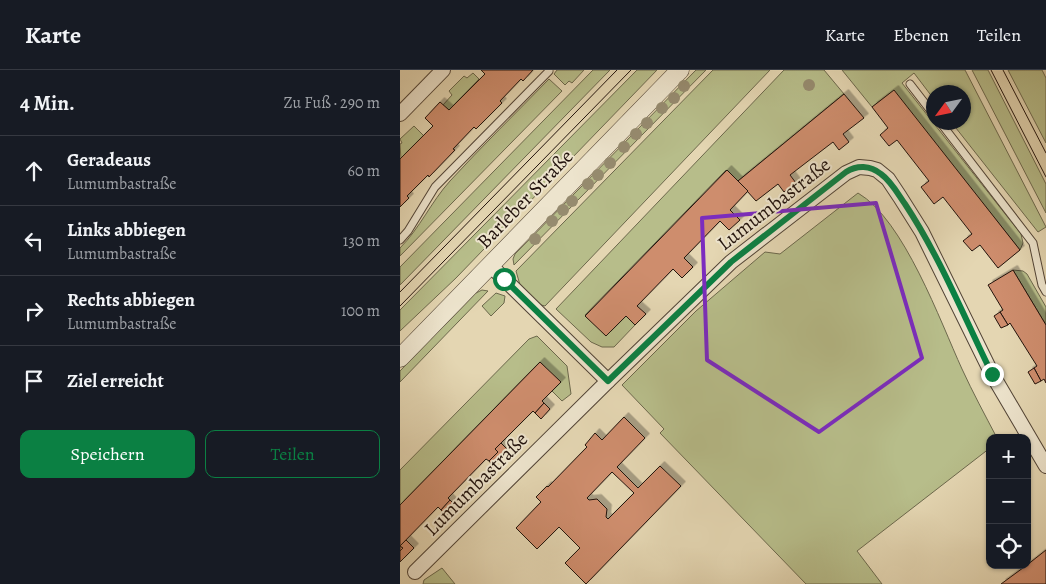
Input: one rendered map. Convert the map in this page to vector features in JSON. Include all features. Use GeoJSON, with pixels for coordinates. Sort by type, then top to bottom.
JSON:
{"type":"FeatureCollection","features":[{"type":"Feature","properties":{"kind":"street"},"geometry":{"type":"LineString","coordinates":[[400,114],[443,70]]}},
{"type":"Feature","properties":{"kind":"street","name":"Barleber Straße"},"geometry":{"type":"LineString","coordinates":[[400,358],[680,70]]}},
{"type":"Feature","properties":{"kind":"street","name":"Lumumbastraße"},"geometry":{"type":"LineString","coordinates":[[415,572],[731,262],[846,172],[855,168],[866,167],[877,170],[888,179],[914,218],[957,300],[992,374],[1046,466]]}},
{"type":"Feature","properties":{"kind":"street"},"geometry":{"type":"LineString","coordinates":[[490,265],[608,381]]}},
{"type":"Feature","properties":{"kind":"lane"},"geometry":{"type":"LineString","coordinates":[[400,240],[408,231],[434,187],[549,71]]}},
{"type":"Feature","properties":{"kind":"lane"},"geometry":{"type":"LineString","coordinates":[[910,84],[926,105]]}},
{"type":"Feature","properties":{"kind":"lane"},"geometry":{"type":"LineString","coordinates":[[946,130],[1033,243],[1042,285],[1046,292]]}},
{"type":"Feature","properties":{"kind":"highlighted area"},"geometry":{"type":"Polygon","coordinates":[[[876,203],[922,358],[819,432],[707,360],[702,218],[876,203]]]}},
{"type":"Feature","properties":{"kind":"green space"},"geometry":{"type":"Polygon","coordinates":[[[557,70],[584,70],[572,83],[569,81],[565,85],[554,74],[557,70]]]}},
{"type":"Feature","properties":{"kind":"green space"},"geometry":{"type":"Polygon","coordinates":[[[593,70],[610,70],[400,285],[400,267],[593,70]]]}},
{"type":"Feature","properties":{"kind":"green space"},"geometry":{"type":"Polygon","coordinates":[[[637,70],[657,70],[456,278],[400,331],[400,310],[637,70]]]}},
{"type":"Feature","properties":{"kind":"green space"},"geometry":{"type":"Polygon","coordinates":[[[696,70],[706,70],[514,265],[513,259],[515,254],[696,70]]]}},
{"type":"Feature","properties":{"kind":"green space"},"geometry":{"type":"Polygon","coordinates":[[[713,70],[770,70],[545,306],[541,305],[520,285],[516,271],[713,70]]]}},
{"type":"Feature","properties":{"kind":"green space"},"geometry":{"type":"Polygon","coordinates":[[[784,70],[824,70],[844,94],[738,181],[726,170],[585,315],[606,336],[626,316],[635,325],[614,347],[602,347],[591,342],[556,309],[784,70]]]}},
{"type":"Feature","properties":{"kind":"green space"},"geometry":{"type":"Polygon","coordinates":[[[842,70],[965,70],[1046,227],[1038,232],[958,130],[971,130],[971,85],[926,85],[926,89],[914,73],[902,83],[926,113],[926,130],[939,130],[1021,234],[1023,243],[1020,250],[893,91],[872,107],[842,70]]]}},
{"type":"Feature","properties":{"kind":"green space"},"geometry":{"type":"Polygon","coordinates":[[[972,70],[988,70],[1046,184],[1046,213],[972,70]]]}},
{"type":"Feature","properties":{"kind":"green space"},"geometry":{"type":"Polygon","coordinates":[[[1008,70],[1042,70],[1046,78],[1046,143],[1008,70]]]}},
{"type":"Feature","properties":{"kind":"green space"},"geometry":{"type":"Polygon","coordinates":[[[473,73],[479,79],[449,110],[443,105],[452,95],[449,91],[464,76],[467,78],[473,73]]]}},
{"type":"Feature","properties":{"kind":"green space"},"geometry":{"type":"Polygon","coordinates":[[[549,79],[562,91],[400,256],[400,248],[414,232],[450,181],[549,79]]]}},
{"type":"Feature","properties":{"kind":"green space"},"geometry":{"type":"Polygon","coordinates":[[[414,126],[424,136],[401,160],[400,144],[402,143],[400,139],[414,126]]]}},
{"type":"Feature","properties":{"kind":"green space"},"geometry":{"type":"Polygon","coordinates":[[[858,193],[875,206],[891,225],[919,273],[966,378],[995,434],[986,434],[986,451],[857,551],[882,584],[806,584],[660,433],[664,429],[622,385],[696,311],[765,252],[780,254],[858,193]]]}},
{"type":"Feature","properties":{"kind":"green space"},"geometry":{"type":"Polygon","coordinates":[[[1013,270],[1023,271],[1027,274],[1046,307],[1046,325],[1013,270]]]}},
{"type":"Feature","properties":{"kind":"green space"},"geometry":{"type":"Polygon","coordinates":[[[482,290],[488,291],[400,382],[400,371],[476,293],[482,290]]]}},
{"type":"Feature","properties":{"kind":"green space"},"geometry":{"type":"Polygon","coordinates":[[[496,293],[505,296],[504,303],[491,316],[482,306],[496,293]]]}},
{"type":"Feature","properties":{"kind":"green space"},"geometry":{"type":"Polygon","coordinates":[[[537,336],[567,366],[571,394],[562,401],[552,391],[560,382],[540,362],[400,505],[400,470],[529,339],[537,336]]]}},
{"type":"Feature","properties":{"kind":"green space"},"geometry":{"type":"Polygon","coordinates":[[[442,568],[455,584],[423,584],[424,580],[442,568]]]}},
{"type":"Feature","properties":{"kind":"building"},"geometry":{"type":"Polygon","coordinates":[[[481,70],[533,70],[523,81],[521,79],[500,101],[502,103],[476,129],[474,127],[429,177],[428,175],[407,196],[409,198],[400,207],[400,159],[433,126],[425,118],[440,102],[449,110],[485,74],[481,70]]]}},
{"type":"Feature","properties":{"kind":"building"},"geometry":{"type":"Polygon","coordinates":[[[894,90],[1020,250],[998,268],[980,245],[972,251],[963,241],[972,234],[943,197],[934,204],[921,187],[929,181],[897,140],[889,146],[880,135],[888,128],[872,107],[894,90]]]}},
{"type":"Feature","properties":{"kind":"building"},"geometry":{"type":"Polygon","coordinates":[[[844,94],[864,118],[843,134],[849,142],[839,150],[833,142],[790,175],[796,183],[784,192],[778,184],[756,201],[738,181],[844,94]]]}},
{"type":"Feature","properties":{"kind":"building"},"geometry":{"type":"Polygon","coordinates":[[[727,170],[748,191],[730,210],[740,220],[729,230],[720,221],[684,258],[693,267],[682,278],[673,269],[637,306],[646,314],[635,325],[626,316],[606,336],[585,316],[727,170]]]}},
{"type":"Feature","properties":{"kind":"building"},"geometry":{"type":"Polygon","coordinates":[[[1013,270],[1046,325],[1046,383],[1044,379],[1041,381],[1034,368],[1037,366],[1010,323],[1008,325],[1000,312],[1003,310],[988,285],[1013,270]]]}},
{"type":"Feature","properties":{"kind":"building"},"geometry":{"type":"Polygon","coordinates":[[[1000,312],[1008,325],[1001,328],[994,316],[1000,312]]]}},
{"type":"Feature","properties":{"kind":"building"},"geometry":{"type":"Polygon","coordinates":[[[540,362],[561,382],[542,401],[544,403],[535,413],[533,411],[495,449],[498,452],[489,461],[486,459],[448,498],[450,500],[441,510],[438,507],[400,546],[400,505],[540,362]]]}},
{"type":"Feature","properties":{"kind":"building"},"geometry":{"type":"Polygon","coordinates":[[[1034,368],[1041,381],[1035,384],[1028,372],[1034,368]]]}},
{"type":"Feature","properties":{"kind":"building"},"geometry":{"type":"Polygon","coordinates":[[[544,403],[550,409],[541,419],[535,413],[544,403]]]}},
{"type":"Feature","properties":{"kind":"building"},"geometry":{"type":"Polygon","coordinates":[[[624,417],[645,438],[617,467],[638,488],[660,466],[681,486],[586,584],[565,563],[580,548],[559,527],[537,549],[516,528],[541,502],[536,497],[587,447],[585,445],[595,433],[602,440],[624,417]],[[612,472],[587,498],[589,500],[597,499],[607,509],[606,517],[608,519],[634,493],[612,472]]]}},
{"type":"Feature","properties":{"kind":"building"},"geometry":{"type":"Polygon","coordinates":[[[501,443],[509,451],[493,466],[489,461],[498,452],[495,449],[501,443]]]}},
{"type":"Feature","properties":{"kind":"building"},"geometry":{"type":"Polygon","coordinates":[[[450,500],[456,506],[446,516],[441,510],[450,500]]]}},
{"type":"Feature","properties":{"kind":"building"},"geometry":{"type":"Polygon","coordinates":[[[406,540],[414,548],[400,562],[400,551],[403,548],[400,546],[406,540]]]}},
{"type":"Feature","properties":{"kind":"building"},"geometry":{"type":"Polygon","coordinates":[[[1046,550],[1046,584],[1001,584],[1022,569],[1031,569],[1031,562],[1046,550]]]}},
{"type":"Feature","properties":{"kind":"tram line"},"geometry":{"type":"LineString","coordinates":[[400,292],[617,70]]}},
{"type":"Feature","properties":{"kind":"tram line"},"geometry":{"type":"LineString","coordinates":[[400,306],[631,70]]}},
{"type":"Feature","properties":{"kind":"tram line"},"geometry":{"type":"LineString","coordinates":[[991,70],[1046,177]]}},
{"type":"Feature","properties":{"kind":"tram line"},"geometry":{"type":"LineString","coordinates":[[1003,70],[1046,153]]}},
{"type":"Feature","properties":{"kind":"route"},"geometry":{"type":"LineString","coordinates":[[504,279],[608,381],[731,262],[846,172],[851,169],[866,167],[877,170],[888,179],[914,218],[957,300],[992,374]]}}]}
